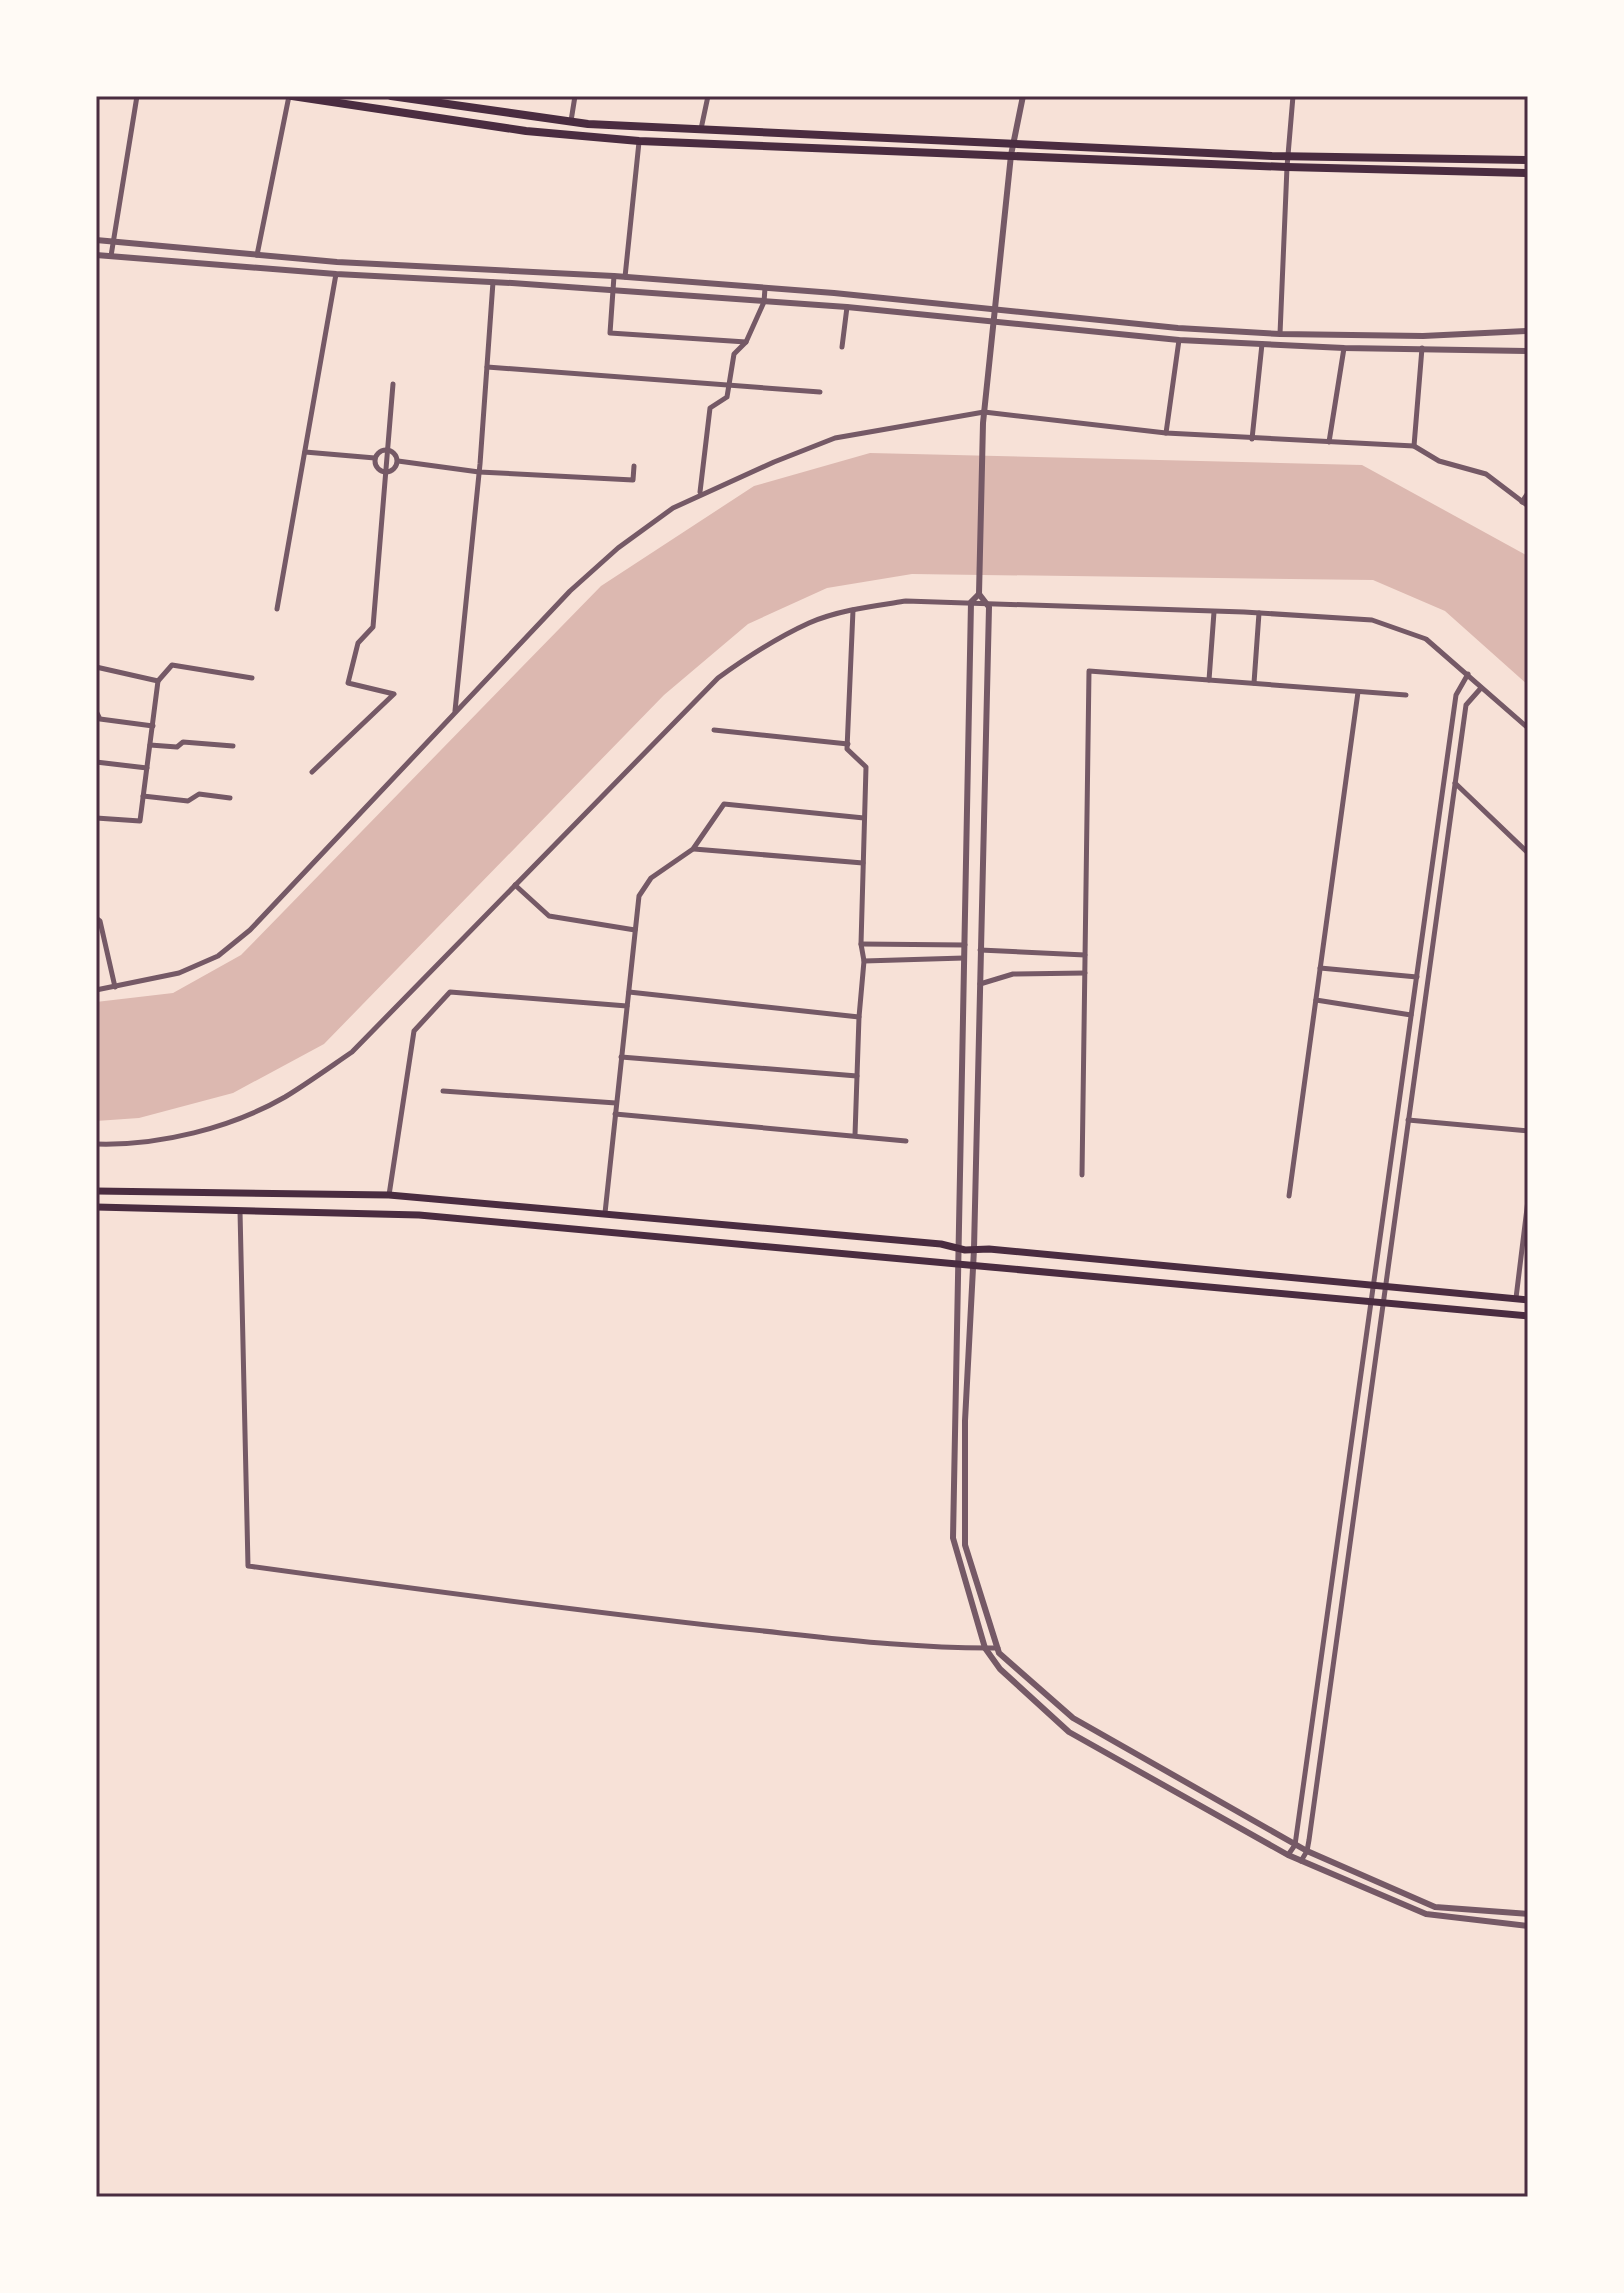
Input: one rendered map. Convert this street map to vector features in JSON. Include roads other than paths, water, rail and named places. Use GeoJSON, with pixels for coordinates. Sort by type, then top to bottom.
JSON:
{"type":"FeatureCollection","features":[{"type":"Feature","properties":{"kind":"main road"},"geometry":{"type":"LineString","coordinates":[[290,96],[526,131],[639,141],[1287,167],[1528,173]]}},
{"type":"Feature","properties":{"kind":"main road"},"geometry":{"type":"LineString","coordinates":[[391,96],[570,122],[1289,156],[1528,160]]}},
{"type":"Feature","properties":{"kind":"main road"},"geometry":{"type":"LineString","coordinates":[[96,1191],[389,1195],[1528,1300]]}},
{"type":"Feature","properties":{"kind":"main road"},"geometry":{"type":"LineString","coordinates":[[96,1207],[419,1215],[1528,1316]]}},
{"type":"Feature","properties":{"kind":"street"},"geometry":{"type":"LineString","coordinates":[[111,256],[137,96]]}},
{"type":"Feature","properties":{"kind":"street"},"geometry":{"type":"LineString","coordinates":[[257,255],[290,96]]}},
{"type":"Feature","properties":{"kind":"street"},"geometry":{"type":"LineString","coordinates":[[570,122],[575,96]]}},
{"type":"Feature","properties":{"kind":"street"},"geometry":{"type":"LineString","coordinates":[[701,129],[708,96]]}},
{"type":"Feature","properties":{"kind":"street"},"geometry":{"type":"LineString","coordinates":[[1023,96],[1012,144],[983,423],[979,594],[989,607],[974,1249],[965,1421],[965,1545],[999,1653],[1073,1718],[1295,1845],[1435,1907],[1528,1914]]}},
{"type":"Feature","properties":{"kind":"street"},"geometry":{"type":"LineString","coordinates":[[1280,334],[1293,96]]}},
{"type":"Feature","properties":{"kind":"street"},"geometry":{"type":"LineString","coordinates":[[625,277],[639,141]]}},
{"type":"Feature","properties":{"kind":"street"},"geometry":{"type":"LineString","coordinates":[[96,240],[337,262],[614,276],[765,288],[1178,328],[1280,334],[1423,336],[1528,331]]}},
{"type":"Feature","properties":{"kind":"street"},"geometry":{"type":"LineString","coordinates":[[96,255],[847,307],[1179,340],[1344,348],[1528,351]]}},
{"type":"Feature","properties":{"kind":"street"},"geometry":{"type":"LineString","coordinates":[[277,609],[336,274]]}},
{"type":"Feature","properties":{"kind":"street"},"geometry":{"type":"LineString","coordinates":[[614,276],[610,333],[746,342]]}},
{"type":"Feature","properties":{"kind":"street"},"geometry":{"type":"LineString","coordinates":[[454,713],[479,472],[493,282]]}},
{"type":"Feature","properties":{"kind":"street"},"geometry":{"type":"LineString","coordinates":[[700,492],[710,408],[727,397],[734,354],[746,342],[764,302],[765,288]]}},
{"type":"Feature","properties":{"kind":"street"},"geometry":{"type":"LineString","coordinates":[[842,347],[847,307]]}},
{"type":"Feature","properties":{"kind":"street"},"geometry":{"type":"LineString","coordinates":[[1166,433],[1179,340]]}},
{"type":"Feature","properties":{"kind":"street"},"geometry":{"type":"LineString","coordinates":[[1252,439],[1262,344]]}},
{"type":"Feature","properties":{"kind":"street"},"geometry":{"type":"LineString","coordinates":[[1329,442],[1344,348]]}},
{"type":"Feature","properties":{"kind":"street"},"geometry":{"type":"LineString","coordinates":[[1414,446],[1422,348]]}},
{"type":"Feature","properties":{"kind":"street"},"geometry":{"type":"LineString","coordinates":[[487,367],[820,392]]}},
{"type":"Feature","properties":{"kind":"street"},"geometry":{"type":"LineString","coordinates":[[312,772],[394,694],[348,683],[358,643],[373,627],[393,384]]}},
{"type":"Feature","properties":{"kind":"street"},"geometry":{"type":"LineString","coordinates":[[96,990],[179,973],[218,956],[250,930],[570,591],[618,548],[673,508],[835,438],[984,412],[1166,433],[1414,446],[1439,461],[1486,474],[1525,504],[1528,493]]}},
{"type":"Feature","properties":{"kind":"street"},"geometry":{"type":"LineString","coordinates":[[375,458],[380,451],[388,449],[398,461]]}},
{"type":"Feature","properties":{"kind":"street"},"geometry":{"type":"LineString","coordinates":[[305,452],[375,458]]}},
{"type":"Feature","properties":{"kind":"street"},"geometry":{"type":"LineString","coordinates":[[375,458],[379,469],[386,472],[393,470],[398,461]]}},
{"type":"Feature","properties":{"kind":"street"},"geometry":{"type":"LineString","coordinates":[[398,461],[479,472],[633,480],[634,466]]}},
{"type":"Feature","properties":{"kind":"street"},"geometry":{"type":"LineString","coordinates":[[979,594],[971,602],[953,1538],[985,1648],[1000,1669],[1069,1732],[1288,1855],[1426,1914],[1528,1926]]}},
{"type":"Feature","properties":{"kind":"street"},"geometry":{"type":"LineString","coordinates":[[96,1144],[121,1145],[180,1135],[234,1120],[285,1097],[352,1052],[718,678],[760,648],[811,622],[853,610],[906,601],[1372,620],[1426,639],[1528,728]]}},
{"type":"Feature","properties":{"kind":"street"},"geometry":{"type":"LineString","coordinates":[[853,610],[847,749],[866,767],[861,944],[864,961],[855,1135]]}},
{"type":"Feature","properties":{"kind":"street"},"geometry":{"type":"LineString","coordinates":[[1209,680],[1214,612]]}},
{"type":"Feature","properties":{"kind":"street"},"geometry":{"type":"LineString","coordinates":[[1254,683],[1259,613]]}},
{"type":"Feature","properties":{"kind":"street"},"geometry":{"type":"LineString","coordinates":[[96,818],[140,821],[158,681],[172,665],[252,678]]}},
{"type":"Feature","properties":{"kind":"street"},"geometry":{"type":"LineString","coordinates":[[96,667],[158,681]]}},
{"type":"Feature","properties":{"kind":"street"},"geometry":{"type":"LineString","coordinates":[[1082,1175],[1089,671],[1406,695]]}},
{"type":"Feature","properties":{"kind":"street"},"geometry":{"type":"LineString","coordinates":[[1288,1855],[1295,1845],[1456,695],[1468,674]]}},
{"type":"Feature","properties":{"kind":"street"},"geometry":{"type":"LineString","coordinates":[[1301,1861],[1307,1851],[1466,705],[1481,688]]}},
{"type":"Feature","properties":{"kind":"street"},"geometry":{"type":"LineString","coordinates":[[1289,1196],[1358,692]]}},
{"type":"Feature","properties":{"kind":"street"},"geometry":{"type":"LineString","coordinates":[[96,711],[100,719],[153,726]]}},
{"type":"Feature","properties":{"kind":"street"},"geometry":{"type":"LineString","coordinates":[[714,730],[848,744]]}},
{"type":"Feature","properties":{"kind":"street"},"geometry":{"type":"LineString","coordinates":[[150,745],[177,747],[183,742],[233,746]]}},
{"type":"Feature","properties":{"kind":"street"},"geometry":{"type":"LineString","coordinates":[[96,762],[147,768]]}},
{"type":"Feature","properties":{"kind":"street"},"geometry":{"type":"LineString","coordinates":[[1455,783],[1528,853]]}},
{"type":"Feature","properties":{"kind":"street"},"geometry":{"type":"LineString","coordinates":[[143,796],[188,801],[199,794],[230,798]]}},
{"type":"Feature","properties":{"kind":"street"},"geometry":{"type":"LineString","coordinates":[[605,1213],[639,896],[651,878],[693,849],[724,804],[864,818]]}},
{"type":"Feature","properties":{"kind":"street"},"geometry":{"type":"LineString","coordinates":[[693,849],[863,863]]}},
{"type":"Feature","properties":{"kind":"street"},"geometry":{"type":"LineString","coordinates":[[515,885],[549,916],[635,930]]}},
{"type":"Feature","properties":{"kind":"street"},"geometry":{"type":"LineString","coordinates":[[96,918],[100,921],[115,987]]}},
{"type":"Feature","properties":{"kind":"street"},"geometry":{"type":"LineString","coordinates":[[861,944],[965,945]]}},
{"type":"Feature","properties":{"kind":"street"},"geometry":{"type":"LineString","coordinates":[[980,950],[1085,955]]}},
{"type":"Feature","properties":{"kind":"street"},"geometry":{"type":"LineString","coordinates":[[864,961],[964,958]]}},
{"type":"Feature","properties":{"kind":"street"},"geometry":{"type":"LineString","coordinates":[[1320,968],[1417,977]]}},
{"type":"Feature","properties":{"kind":"street"},"geometry":{"type":"LineString","coordinates":[[980,984],[1013,974],[1085,973]]}},
{"type":"Feature","properties":{"kind":"street"},"geometry":{"type":"LineString","coordinates":[[389,1195],[414,1031],[450,992],[627,1006]]}},
{"type":"Feature","properties":{"kind":"street"},"geometry":{"type":"LineString","coordinates":[[629,992],[859,1017]]}},
{"type":"Feature","properties":{"kind":"street"},"geometry":{"type":"LineString","coordinates":[[1316,1000],[1411,1015]]}},
{"type":"Feature","properties":{"kind":"street"},"geometry":{"type":"LineString","coordinates":[[621,1057],[857,1076]]}},
{"type":"Feature","properties":{"kind":"street"},"geometry":{"type":"LineString","coordinates":[[443,1091],[616,1103]]}},
{"type":"Feature","properties":{"kind":"street"},"geometry":{"type":"LineString","coordinates":[[615,1114],[906,1141]]}},
{"type":"Feature","properties":{"kind":"street"},"geometry":{"type":"LineString","coordinates":[[1408,1120],[1528,1131]]}},
{"type":"Feature","properties":{"kind":"street"},"geometry":{"type":"LineString","coordinates":[[1516,1299],[1528,1200]]}},
{"type":"Feature","properties":{"kind":"street"},"geometry":{"type":"LineString","coordinates":[[240,1211],[248,1566],[557,1608],[772,1632],[960,1648],[998,1648]]}}]}
